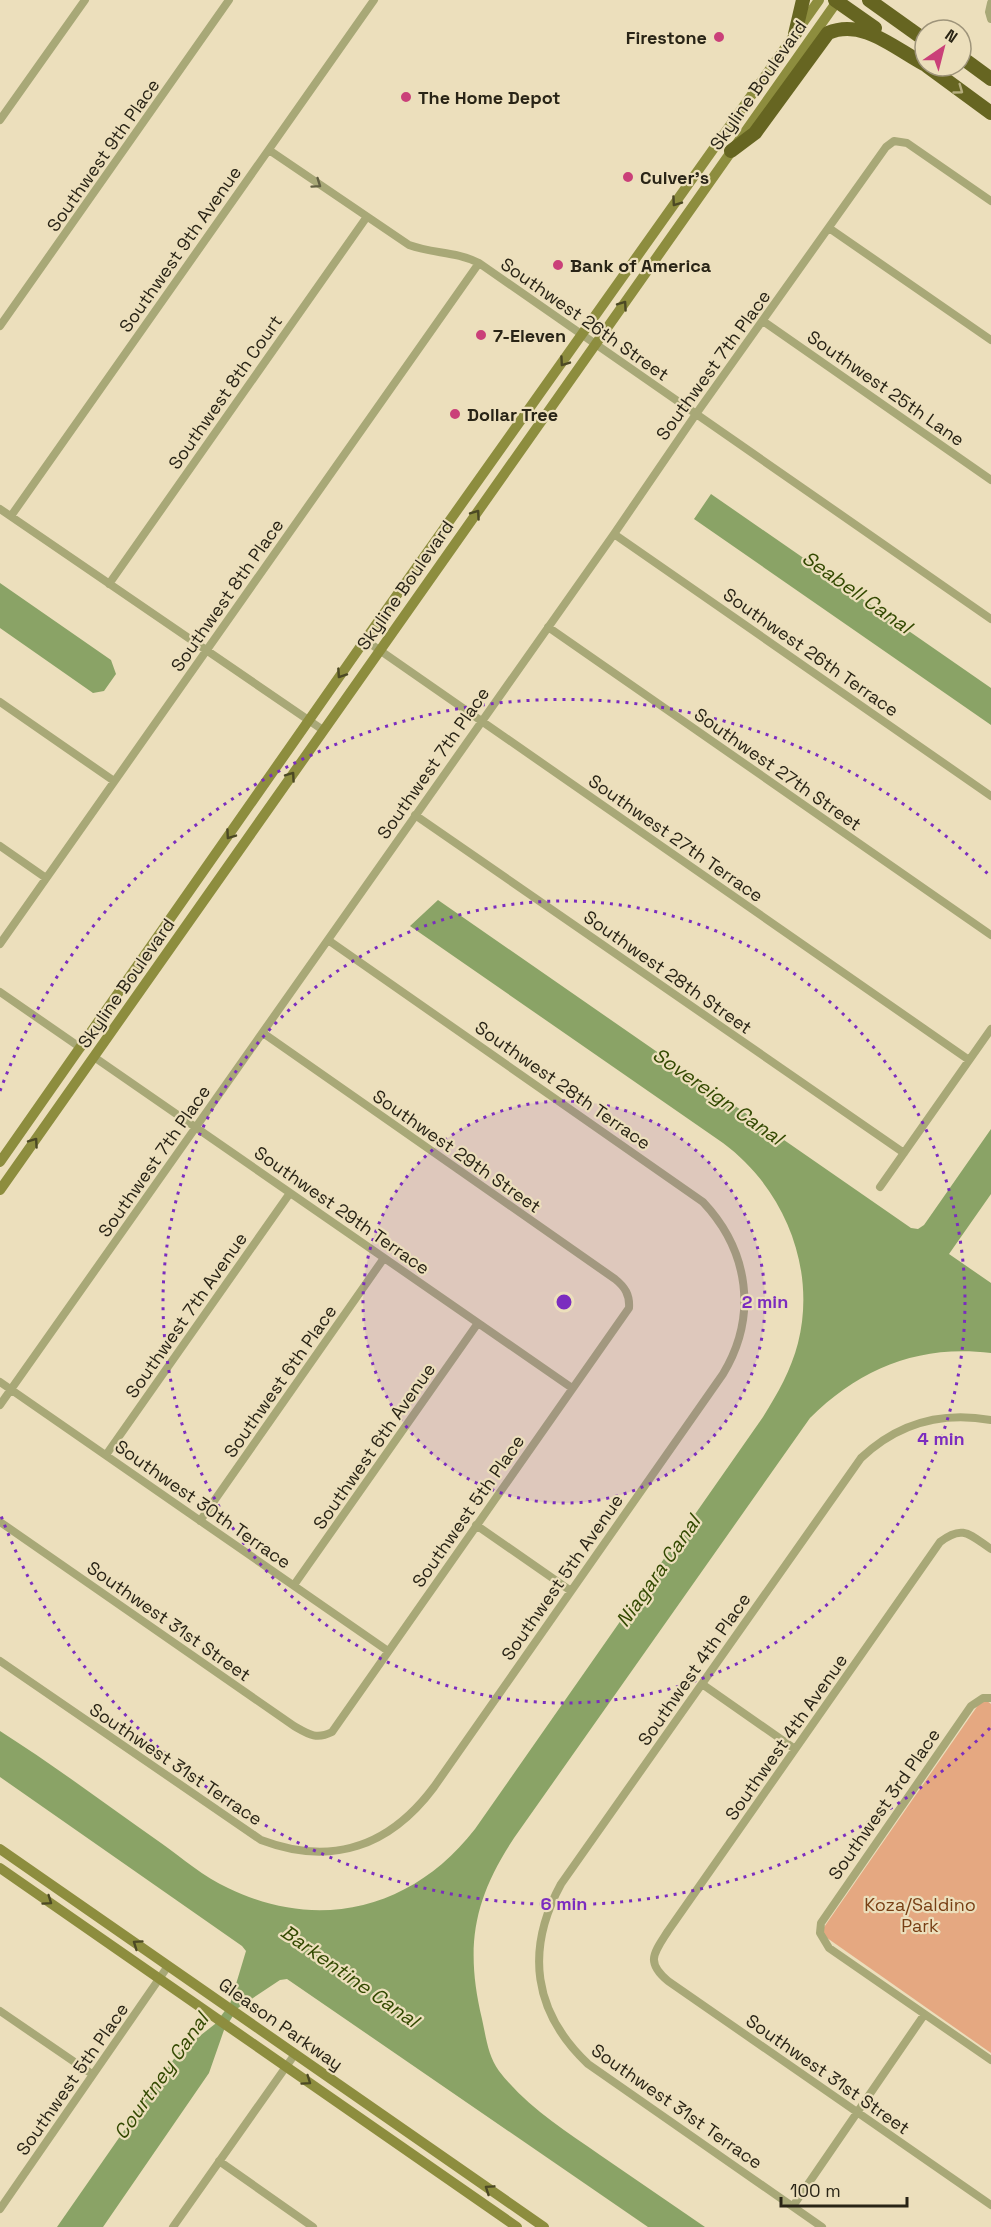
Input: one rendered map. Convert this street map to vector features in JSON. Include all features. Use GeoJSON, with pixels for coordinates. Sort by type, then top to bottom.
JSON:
{"type":"FeatureCollection","features":[{"type":"Feature","properties":{"kind":"highway"},"geometry":{"type":"LineString","coordinates":[[795,34],[802,0]]}},
{"type":"Feature","properties":{"kind":"highway"},"geometry":{"type":"LineString","coordinates":[[837,0],[913,56]]}},
{"type":"Feature","properties":{"kind":"highway"},"geometry":{"type":"LineString","coordinates":[[869,0],[913,31]]}},
{"type":"Feature","properties":{"kind":"highway"},"geometry":{"type":"LineString","coordinates":[[883,0],[913,22]]}},
{"type":"Feature","properties":{"kind":"highway"},"geometry":{"type":"LineString","coordinates":[[731,151],[755,133],[828,33],[845,27],[865,30],[913,58]]}},
{"type":"Feature","properties":{"kind":"highway"},"geometry":{"type":"LineString","coordinates":[[973,66],[991,79]]}},
{"type":"Feature","properties":{"kind":"highway"},"geometry":{"type":"LineString","coordinates":[[973,73],[991,86]]}},
{"type":"Feature","properties":{"kind":"highway"},"geometry":{"type":"LineString","coordinates":[[943,78],[991,113]]}},
{"type":"Feature","properties":{"kind":"street"},"geometry":{"type":"LineString","coordinates":[[0,120],[85,0]]}},
{"type":"Feature","properties":{"kind":"street","name":"Southwest 9th Place"},"geometry":{"type":"LineString","coordinates":[[0,326],[229,0]]}},
{"type":"Feature","properties":{"kind":"street","name":"Southwest 9th Avenue"},"geometry":{"type":"LineString","coordinates":[[10,516],[375,0]]}},
{"type":"Feature","properties":{"kind":"street","name":"Skyline Boulevard"},"geometry":{"type":"LineString","coordinates":[[0,1162],[365,640],[819,0]]}},
{"type":"Feature","properties":{"kind":"street","name":"Skyline Boulevard"},"geometry":{"type":"LineString","coordinates":[[0,1190],[837,0]]}},
{"type":"Feature","properties":{"kind":"street"},"geometry":{"type":"LineString","coordinates":[[990,18],[991,3]]}},
{"type":"Feature","properties":{"kind":"street","name":"Southwest 7th Place"},"geometry":{"type":"LineString","coordinates":[[0,1405],[886,147],[894,141],[908,143],[991,201]]}},
{"type":"Feature","properties":{"kind":"street","name":"Southwest 26th Street"},"geometry":{"type":"LineString","coordinates":[[269,150],[366,218],[410,245],[423,250],[462,254],[479,263],[991,619]]}},
{"type":"Feature","properties":{"kind":"street","name":"Southwest 8th Court"},"geometry":{"type":"LineString","coordinates":[[109,584],[366,218]]}},
{"type":"Feature","properties":{"kind":"street"},"geometry":{"type":"LineString","coordinates":[[829,228],[991,340]]}},
{"type":"Feature","properties":{"kind":"street","name":"Southwest 8th Place"},"geometry":{"type":"LineString","coordinates":[[0,944],[479,263]]}},
{"type":"Feature","properties":{"kind":"street","name":"Southwest 25th Lane"},"geometry":{"type":"LineString","coordinates":[[763,321],[991,480]]}},
{"type":"Feature","properties":{"kind":"street"},"geometry":{"type":"LineString","coordinates":[[0,509],[323,730]]}},
{"type":"Feature","properties":{"kind":"street","name":"Southwest 26th Terrace"},"geometry":{"type":"LineString","coordinates":[[614,534],[991,796]]}},
{"type":"Feature","properties":{"kind":"street","name":"Southwest 27th Street"},"geometry":{"type":"LineString","coordinates":[[548,627],[991,935]]}},
{"type":"Feature","properties":{"kind":"street","name":"Southwest 27th Terrace"},"geometry":{"type":"LineString","coordinates":[[365,640],[969,1060]]}},
{"type":"Feature","properties":{"kind":"street"},"geometry":{"type":"LineString","coordinates":[[0,702],[114,781]]}},
{"type":"Feature","properties":{"kind":"street","name":"Southwest 28th Street"},"geometry":{"type":"LineString","coordinates":[[415,815],[904,1153]]}},
{"type":"Feature","properties":{"kind":"street"},"geometry":{"type":"LineString","coordinates":[[0,846],[46,878]]}},
{"type":"Feature","properties":{"kind":"street","name":"Southwest 28th Terrace"},"geometry":{"type":"LineString","coordinates":[[328,940],[695,1194],[719,1220],[730,1238],[739,1259],[745,1285]]}},
{"type":"Feature","properties":{"kind":"street"},"geometry":{"type":"LineString","coordinates":[[0,992],[94,1057]]}},
{"type":"Feature","properties":{"kind":"street"},"geometry":{"type":"LineString","coordinates":[[880,1187],[991,1029]]}},
{"type":"Feature","properties":{"kind":"street","name":"Southwest 29th Street"},"geometry":{"type":"LineString","coordinates":[[263,1034],[615,1279],[623,1286],[630,1298]]}},
{"type":"Feature","properties":{"kind":"street","name":"Southwest 29th Terrace"},"geometry":{"type":"LineString","coordinates":[[94,1057],[572,1388]]}},
{"type":"Feature","properties":{"kind":"street","name":"Southwest 7th Avenue"},"geometry":{"type":"LineString","coordinates":[[106,1455],[290,1193]]}},
{"type":"Feature","properties":{"kind":"street","name":"Southwest 6th Place"},"geometry":{"type":"LineString","coordinates":[[200,1521],[384,1258]]}},
{"type":"Feature","properties":{"kind":"street","name":"Southwest 5th Avenue"},"geometry":{"type":"LineString","coordinates":[[350,1848],[389,1832],[415,1812],[571,1591],[729,1365],[742,1326],[745,1285]]}},
{"type":"Feature","properties":{"kind":"street","name":"Southwest 5th Place"},"geometry":{"type":"LineString","coordinates":[[323,1736],[332,1732],[629,1308],[630,1298]]}},
{"type":"Feature","properties":{"kind":"street","name":"Southwest 6th Avenue"},"geometry":{"type":"LineString","coordinates":[[294,1586],[478,1323]]}},
{"type":"Feature","properties":{"kind":"street","name":"Southwest 30th Terrace"},"geometry":{"type":"LineString","coordinates":[[0,1382],[388,1651]]}},
{"type":"Feature","properties":{"kind":"street","name":"Southwest 4th Place"},"geometry":{"type":"LineString","coordinates":[[541,1988],[538,1964],[540,1938],[555,1897],[861,1458],[896,1432],[922,1421],[961,1416],[991,1420]]}},
{"type":"Feature","properties":{"kind":"street","name":"Southwest 31st Street"},"geometry":{"type":"LineString","coordinates":[[0,1522],[294,1726],[313,1737],[323,1736]]}},
{"type":"Feature","properties":{"kind":"street"},"geometry":{"type":"LineString","coordinates":[[476,1526],[571,1591]]}},
{"type":"Feature","properties":{"kind":"street","name":"Southwest 4th Avenue"},"geometry":{"type":"LineString","coordinates":[[653,1963],[654,1953],[668,1931],[940,1542],[952,1533],[969,1534],[991,1549]]}},
{"type":"Feature","properties":{"kind":"street","name":"Southwest 31st Terrace"},"geometry":{"type":"LineString","coordinates":[[0,1660],[247,1833],[293,1850],[326,1852],[350,1848]]}},
{"type":"Feature","properties":{"kind":"street"},"geometry":{"type":"LineString","coordinates":[[702,1684],[795,1749]]}},
{"type":"Feature","properties":{"kind":"street","name":"Southwest 3rd Place"},"geometry":{"type":"LineString","coordinates":[[924,2015],[829,1948],[820,1933],[821,1923],[971,1706],[987,1698]]}},
{"type":"Feature","properties":{"kind":"street","name":"Gleason Parkway"},"geometry":{"type":"LineString","coordinates":[[0,1849],[538,2225]]}},
{"type":"Feature","properties":{"kind":"street","name":"Gleason Parkway"},"geometry":{"type":"LineString","coordinates":[[0,1868],[517,2227]]}},
{"type":"Feature","properties":{"kind":"street","name":"Southwest 31st Street"},"geometry":{"type":"LineString","coordinates":[[653,1963],[658,1972],[668,1981],[991,2205]]}},
{"type":"Feature","properties":{"kind":"street","name":"Southwest 5th Place"},"geometry":{"type":"LineString","coordinates":[[0,2209],[168,1966]]}},
{"type":"Feature","properties":{"kind":"street","name":"Southwest 31st Terrace"},"geometry":{"type":"LineString","coordinates":[[541,1988],[563,2038],[588,2064],[822,2227]]}},
{"type":"Feature","properties":{"kind":"street"},"geometry":{"type":"LineString","coordinates":[[0,2011],[92,2074]]}},
{"type":"Feature","properties":{"kind":"street"},"geometry":{"type":"LineString","coordinates":[[794,2206],[924,2015],[991,2060]]}},
{"type":"Feature","properties":{"kind":"street"},"geometry":{"type":"LineString","coordinates":[[173,2227],[295,2054]]}},
{"type":"Feature","properties":{"kind":"street"},"geometry":{"type":"LineString","coordinates":[[219,2161],[313,2227]]}},
{"type":"Feature","properties":{"kind":"green space","name":"Koza/Saldino Park"},"geometry":{"type":"Polygon","coordinates":[[[983,1698],[991,1704],[991,2053],[820,1933],[983,1698]]]}},
{"type":"Feature","properties":{"kind":"water"},"geometry":{"type":"Polygon","coordinates":[[[711,494],[991,688],[991,725],[694,519],[711,494]]]}},
{"type":"Feature","properties":{"kind":"water"},"geometry":{"type":"Polygon","coordinates":[[[0,583],[111,660],[116,674],[104,691],[93,693],[0,628],[0,583]]]}},
{"type":"Feature","properties":{"kind":"water"},"geometry":{"type":"Polygon","coordinates":[[[438,900],[911,1228],[918,1229],[924,1225],[991,1129],[991,1194],[949,1254],[991,1283],[991,1353],[940,1352],[893,1363],[849,1385],[810,1418],[514,1838],[489,1882],[481,1904],[476,1925],[474,1969],[488,2046],[499,2071],[546,2117],[705,2227],[648,2227],[287,1979],[280,1980],[238,2008],[224,2030],[209,2073],[103,2227],[57,2227],[178,2053],[215,2024],[230,2004],[246,1951],[0,1777],[0,1731],[202,1873],[228,1888],[263,1902],[297,1909],[330,1910],[363,1905],[394,1894],[424,1878],[451,1856],[475,1829],[763,1417],[792,1363],[798,1343],[803,1315],[803,1286],[799,1259],[779,1206],[763,1183],[745,1161],[723,1143],[410,926],[438,900]]]}},
{"type":"Feature","properties":{"kind":"place","name":"Firestone"},"geometry":{"type":"Point","coordinates":[719,37]}},
{"type":"Feature","properties":{"kind":"place","name":"The Home Depot"},"geometry":{"type":"Point","coordinates":[406,97]}},
{"type":"Feature","properties":{"kind":"place","name":"Culver's"},"geometry":{"type":"Point","coordinates":[628,177]}},
{"type":"Feature","properties":{"kind":"place","name":"Bank of America"},"geometry":{"type":"Point","coordinates":[558,265]}},
{"type":"Feature","properties":{"kind":"place","name":"7-Eleven"},"geometry":{"type":"Point","coordinates":[481,335]}},
{"type":"Feature","properties":{"kind":"place","name":"Dollar Tree"},"geometry":{"type":"Point","coordinates":[455,414]}},
{"type":"Feature","properties":{"kind":"water label","name":"Seabell Canal"},"geometry":{"type":"Point","coordinates":[857,592]}},
{"type":"Feature","properties":{"kind":"water label","name":"Sovereign Canal"},"geometry":{"type":"Point","coordinates":[718,1096]}},
{"type":"Feature","properties":{"kind":"water label","name":"Niagara Canal"},"geometry":{"type":"Point","coordinates":[658,1571]}},
{"type":"Feature","properties":{"kind":"water label","name":"Barkentine Canal"},"geometry":{"type":"Point","coordinates":[350,1976]}},
{"type":"Feature","properties":{"kind":"water label","name":"Courtney Canal"},"geometry":{"type":"Point","coordinates":[161,2076]}}]}
